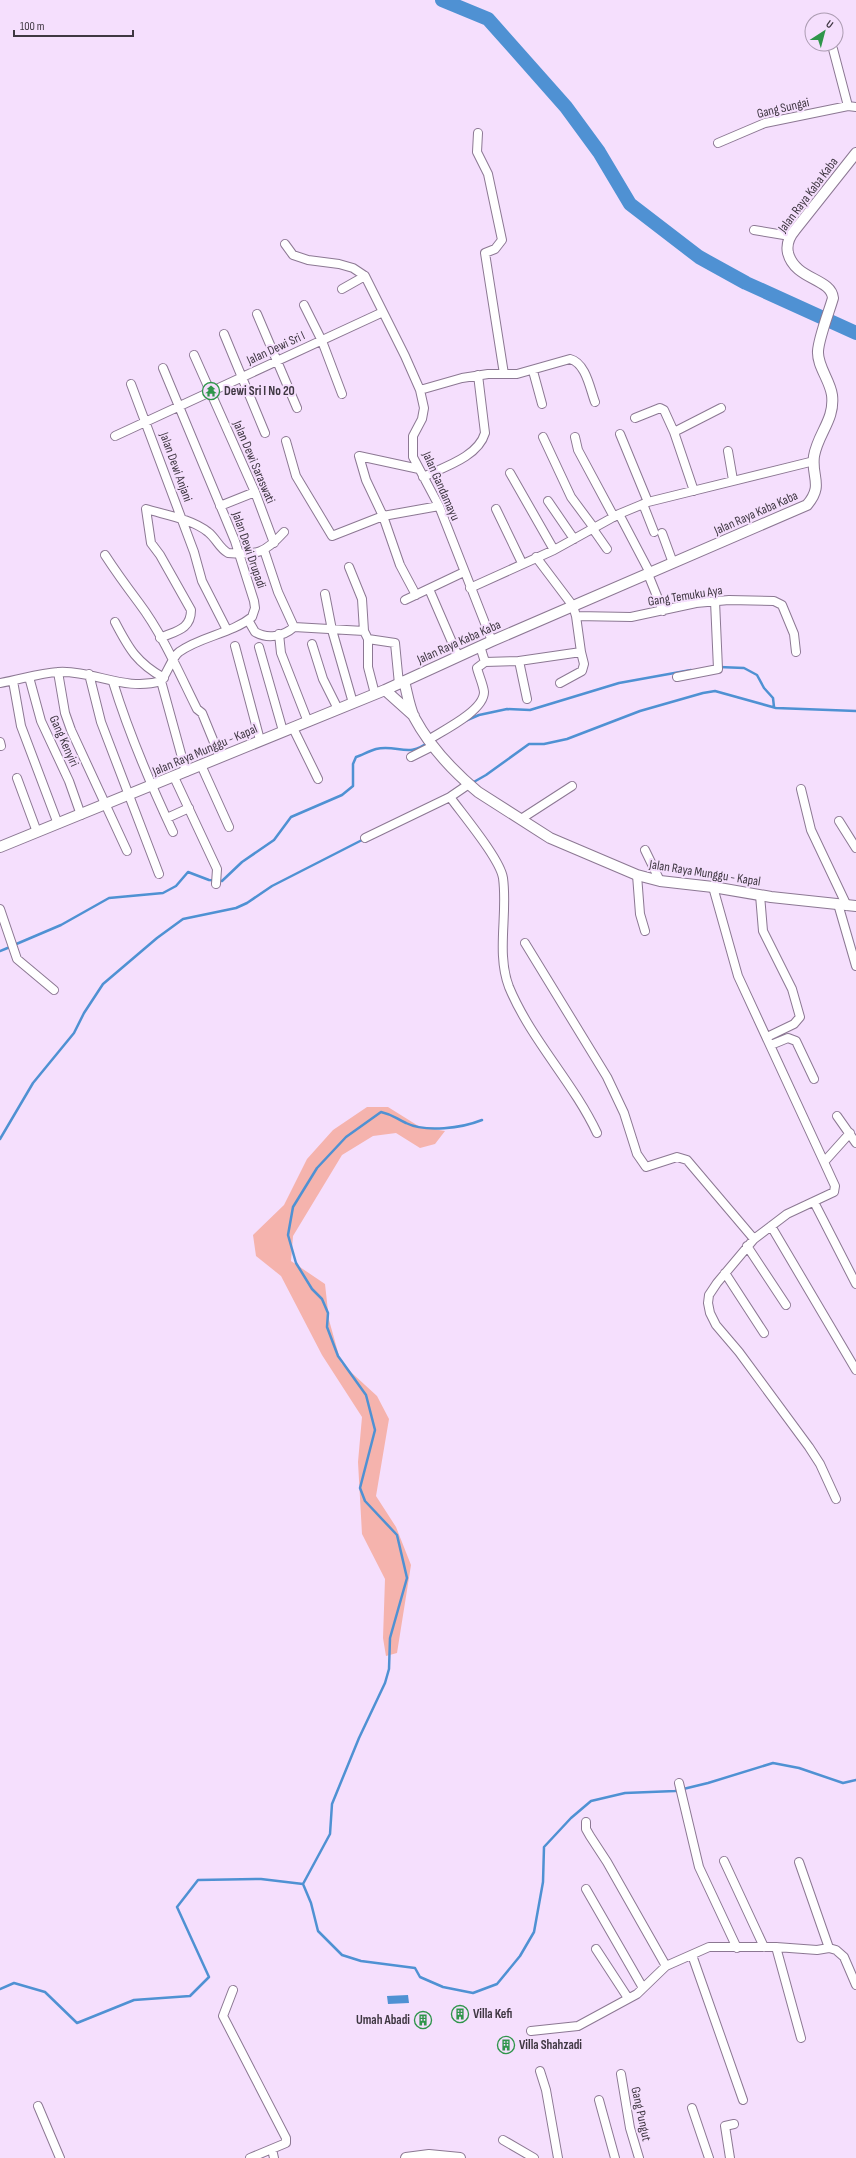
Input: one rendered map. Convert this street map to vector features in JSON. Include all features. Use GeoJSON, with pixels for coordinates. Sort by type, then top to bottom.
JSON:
{"type":"FeatureCollection","features":[{"type":"Feature","properties":{"kind":"street"},"geometry":{"type":"LineString","coordinates":[[834,52],[852,106]]}},
{"type":"Feature","properties":{"kind":"street","name":"Gang Sungai"},"geometry":{"type":"LineString","coordinates":[[718,143],[765,123],[852,106]]}},
{"type":"Feature","properties":{"kind":"street"},"geometry":{"type":"LineString","coordinates":[[478,133],[478,152],[488,174],[502,240],[495,249],[485,253],[504,374]]}},
{"type":"Feature","properties":{"kind":"street","name":"Jalan Raya Kaba Kaba"},"geometry":{"type":"LineString","coordinates":[[385,690],[480,646],[574,611],[649,574],[804,506],[813,498],[817,485],[814,461],[817,445],[828,425],[832,406],[830,388],[818,352],[834,298],[830,289],[799,271],[791,262],[787,248],[790,236],[856,153]]}},
{"type":"Feature","properties":{"kind":"street"},"geometry":{"type":"LineString","coordinates":[[754,230],[790,236]]}},
{"type":"Feature","properties":{"kind":"street"},"geometry":{"type":"LineString","coordinates":[[285,244],[293,255],[308,260],[339,264],[353,268],[365,276],[342,289]]}},
{"type":"Feature","properties":{"kind":"street","name":"Jalan Gandamayu"},"geometry":{"type":"LineString","coordinates":[[365,276],[420,390],[424,408],[422,419],[413,436],[413,457],[439,506],[492,641]]}},
{"type":"Feature","properties":{"kind":"street"},"geometry":{"type":"LineString","coordinates":[[304,305],[322,341],[342,394]]}},
{"type":"Feature","properties":{"kind":"street","name":"Jalan Dewi Sri I"},"geometry":{"type":"LineString","coordinates":[[115,436],[383,312]]}},
{"type":"Feature","properties":{"kind":"street"},"geometry":{"type":"LineString","coordinates":[[257,314],[297,408]]}},
{"type":"Feature","properties":{"kind":"street"},"geometry":{"type":"LineString","coordinates":[[224,334],[265,433]]}},
{"type":"Feature","properties":{"kind":"street","name":"Jalan Dewi Saraswati"},"geometry":{"type":"LineString","coordinates":[[194,355],[255,492],[274,543]]}},
{"type":"Feature","properties":{"kind":"street"},"geometry":{"type":"LineString","coordinates":[[420,390],[478,375],[517,374],[533,371],[570,359],[575,360],[582,368],[595,402]]}},
{"type":"Feature","properties":{"kind":"street","name":"Jalan Dewi Drupadi"},"geometry":{"type":"LineString","coordinates":[[163,368],[239,553],[255,608],[252,617],[248,620]]}},
{"type":"Feature","properties":{"kind":"street"},"geometry":{"type":"LineString","coordinates":[[533,371],[542,404]]}},
{"type":"Feature","properties":{"kind":"street"},"geometry":{"type":"LineString","coordinates":[[423,477],[466,456],[483,440],[485,433],[478,375]]}},
{"type":"Feature","properties":{"kind":"street","name":"Jalan Dewi Anjani"},"geometry":{"type":"LineString","coordinates":[[131,384],[183,521],[202,581],[227,630]]}},
{"type":"Feature","properties":{"kind":"street"},"geometry":{"type":"LineString","coordinates":[[674,432],[721,408]]}},
{"type":"Feature","properties":{"kind":"street"},"geometry":{"type":"LineString","coordinates":[[635,418],[662,409],[674,432],[694,491]]}},
{"type":"Feature","properties":{"kind":"street"},"geometry":{"type":"LineString","coordinates":[[620,434],[658,532],[674,563]]}},
{"type":"Feature","properties":{"kind":"street"},"geometry":{"type":"LineString","coordinates":[[543,437],[571,497],[607,549]]}},
{"type":"Feature","properties":{"kind":"street"},"geometry":{"type":"LineString","coordinates":[[575,438],[578,450],[649,574],[663,611]]}},
{"type":"Feature","properties":{"kind":"street"},"geometry":{"type":"LineString","coordinates":[[286,441],[296,476],[332,536],[383,516],[439,506]]}},
{"type":"Feature","properties":{"kind":"street"},"geometry":{"type":"LineString","coordinates":[[728,451],[732,480]]}},
{"type":"Feature","properties":{"kind":"street"},"geometry":{"type":"LineString","coordinates":[[416,595],[400,565],[383,516],[366,480],[359,456],[419,469]]}},
{"type":"Feature","properties":{"kind":"street"},"geometry":{"type":"LineString","coordinates":[[470,588],[522,563],[554,550],[617,516],[646,503],[732,480],[814,461]]}},
{"type":"Feature","properties":{"kind":"street"},"geometry":{"type":"LineString","coordinates":[[510,473],[554,550]]}},
{"type":"Feature","properties":{"kind":"street"},"geometry":{"type":"LineString","coordinates":[[220,506],[255,492]]}},
{"type":"Feature","properties":{"kind":"street"},"geometry":{"type":"LineString","coordinates":[[548,501],[574,539]]}},
{"type":"Feature","properties":{"kind":"street"},"geometry":{"type":"LineString","coordinates":[[160,638],[186,626],[191,617],[191,610],[160,555],[151,543],[146,509],[183,521],[208,532],[224,551],[258,553],[274,543],[284,532]]}},
{"type":"Feature","properties":{"kind":"street"},"geometry":{"type":"LineString","coordinates":[[496,509],[522,563]]}},
{"type":"Feature","properties":{"kind":"street"},"geometry":{"type":"LineString","coordinates":[[264,550],[278,592],[294,627]]}},
{"type":"Feature","properties":{"kind":"street"},"geometry":{"type":"LineString","coordinates":[[105,555],[132,596],[138,602],[160,638],[196,709],[202,713],[220,757]]}},
{"type":"Feature","properties":{"kind":"street"},"geometry":{"type":"LineString","coordinates":[[536,557],[574,611],[584,664],[582,671],[560,683]]}},
{"type":"Feature","properties":{"kind":"street"},"geometry":{"type":"LineString","coordinates":[[349,568],[362,599],[368,667],[375,694]]}},
{"type":"Feature","properties":{"kind":"street"},"geometry":{"type":"LineString","coordinates":[[405,600],[464,572]]}},
{"type":"Feature","properties":{"kind":"street"},"geometry":{"type":"LineString","coordinates":[[429,589],[458,656]]}},
{"type":"Feature","properties":{"kind":"street"},"geometry":{"type":"LineString","coordinates":[[325,594],[332,630],[353,702]]}},
{"type":"Feature","properties":{"kind":"street","name":"Gang Temuku Aya"},"geometry":{"type":"LineString","coordinates":[[574,611],[631,617],[715,601],[752,600],[780,603],[794,634],[796,652]]}},
{"type":"Feature","properties":{"kind":"street"},"geometry":{"type":"LineString","coordinates":[[677,677],[718,666],[715,601]]}},
{"type":"Feature","properties":{"kind":"street"},"geometry":{"type":"LineString","coordinates":[[0,683],[58,672],[89,674],[113,682],[148,686],[162,680],[178,653],[204,638],[227,630],[248,620],[255,632],[260,635],[280,637],[294,627],[332,630],[366,635],[395,643],[402,682]]}},
{"type":"Feature","properties":{"kind":"street"},"geometry":{"type":"LineString","coordinates":[[115,622],[134,656],[162,680],[186,772]]}},
{"type":"Feature","properties":{"kind":"street"},"geometry":{"type":"LineString","coordinates":[[280,637],[281,653],[308,722]]}},
{"type":"Feature","properties":{"kind":"street"},"geometry":{"type":"LineString","coordinates":[[312,644],[323,679],[338,709]]}},
{"type":"Feature","properties":{"kind":"street"},"geometry":{"type":"LineString","coordinates":[[235,646],[260,740]]}},
{"type":"Feature","properties":{"kind":"street"},"geometry":{"type":"LineString","coordinates":[[480,646],[485,662]]}},
{"type":"Feature","properties":{"kind":"street"},"geometry":{"type":"LineString","coordinates":[[259,647],[288,730],[318,779]]}},
{"type":"Feature","properties":{"kind":"street"},"geometry":{"type":"LineString","coordinates":[[412,757],[477,707],[484,694],[478,668],[485,662],[519,661],[581,652]]}},
{"type":"Feature","properties":{"kind":"street"},"geometry":{"type":"LineString","coordinates":[[519,661],[527,699]]}},
{"type":"Feature","properties":{"kind":"street"},"geometry":{"type":"LineString","coordinates":[[58,672],[67,720],[104,806],[126,851]]}},
{"type":"Feature","properties":{"kind":"street"},"geometry":{"type":"LineString","coordinates":[[89,674],[101,722],[159,874]]}},
{"type":"Feature","properties":{"kind":"street","name":"Gang Kenyiri"},"geometry":{"type":"LineString","coordinates":[[29,677],[41,721],[69,781],[81,815]]}},
{"type":"Feature","properties":{"kind":"street"},"geometry":{"type":"LineString","coordinates":[[12,681],[21,726],[58,824]]}},
{"type":"Feature","properties":{"kind":"street"},"geometry":{"type":"LineString","coordinates":[[113,682],[126,722],[151,786],[173,832]]}},
{"type":"Feature","properties":{"kind":"street","name":"Jalan Raya Munggu - Kapal"},"geometry":{"type":"LineString","coordinates":[[402,682],[414,716],[430,743],[466,787],[478,792],[550,838],[637,874],[660,881],[713,887],[760,896],[847,905]]}},
{"type":"Feature","properties":{"kind":"street","name":"Jalan Raya Munggu - Kapal"},"geometry":{"type":"LineString","coordinates":[[0,846],[129,796],[260,740],[385,690],[414,716]]}},
{"type":"Feature","properties":{"kind":"street"},"geometry":{"type":"LineString","coordinates":[[201,765],[229,826]]}},
{"type":"Feature","properties":{"kind":"street"},"geometry":{"type":"LineString","coordinates":[[174,777],[217,869],[216,884]]}},
{"type":"Feature","properties":{"kind":"street"},"geometry":{"type":"LineString","coordinates":[[17,778],[37,832]]}},
{"type":"Feature","properties":{"kind":"street"},"geometry":{"type":"LineString","coordinates":[[521,820],[572,786]]}},
{"type":"Feature","properties":{"kind":"street"},"geometry":{"type":"LineString","coordinates":[[364,838],[450,797],[466,787]]}},
{"type":"Feature","properties":{"kind":"street"},"geometry":{"type":"LineString","coordinates":[[801,789],[810,830],[847,905],[856,966]]}},
{"type":"Feature","properties":{"kind":"street"},"geometry":{"type":"LineString","coordinates":[[450,797],[501,870],[505,903],[503,966],[509,985],[547,1052],[585,1107],[598,1133]]}},
{"type":"Feature","properties":{"kind":"street"},"geometry":{"type":"LineString","coordinates":[[167,818],[189,808]]}},
{"type":"Feature","properties":{"kind":"street"},"geometry":{"type":"LineString","coordinates":[[839,820],[856,848]]}},
{"type":"Feature","properties":{"kind":"street"},"geometry":{"type":"LineString","coordinates":[[645,850],[660,881]]}},
{"type":"Feature","properties":{"kind":"street"},"geometry":{"type":"LineString","coordinates":[[637,874],[640,914],[645,931]]}},
{"type":"Feature","properties":{"kind":"street"},"geometry":{"type":"LineString","coordinates":[[713,887],[738,976],[835,1189],[831,1194],[787,1214],[754,1239],[725,1273],[709,1295],[710,1314],[716,1325],[739,1352],[813,1452],[826,1475],[836,1499]]}},
{"type":"Feature","properties":{"kind":"street"},"geometry":{"type":"LineString","coordinates":[[760,896],[763,931],[792,989],[800,1017],[794,1024],[767,1037]]}},
{"type":"Feature","properties":{"kind":"street"},"geometry":{"type":"LineString","coordinates":[[0,909],[17,959],[54,990]]}},
{"type":"Feature","properties":{"kind":"street"},"geometry":{"type":"LineString","coordinates":[[525,943],[606,1077],[624,1113],[637,1154],[646,1167],[677,1157],[687,1160],[754,1239]]}},
{"type":"Feature","properties":{"kind":"street"},"geometry":{"type":"LineString","coordinates":[[771,1046],[788,1038],[796,1041],[814,1080]]}},
{"type":"Feature","properties":{"kind":"street"},"geometry":{"type":"LineString","coordinates":[[837,1116],[856,1143]]}},
{"type":"Feature","properties":{"kind":"street"},"geometry":{"type":"LineString","coordinates":[[824,1162],[850,1133]]}},
{"type":"Feature","properties":{"kind":"street"},"geometry":{"type":"LineString","coordinates":[[814,1202],[856,1284]]}},
{"type":"Feature","properties":{"kind":"street"},"geometry":{"type":"LineString","coordinates":[[771,1226],[856,1370]]}},
{"type":"Feature","properties":{"kind":"street"},"geometry":{"type":"LineString","coordinates":[[747,1246],[786,1305]]}},
{"type":"Feature","properties":{"kind":"street"},"geometry":{"type":"LineString","coordinates":[[725,1273],[764,1333]]}},
{"type":"Feature","properties":{"kind":"street"},"geometry":{"type":"LineString","coordinates":[[679,1783],[698,1867],[737,1948]]}},
{"type":"Feature","properties":{"kind":"street"},"geometry":{"type":"LineString","coordinates":[[586,1822],[586,1829],[607,1862],[666,1966]]}},
{"type":"Feature","properties":{"kind":"street"},"geometry":{"type":"LineString","coordinates":[[724,1861],[764,1947]]}},
{"type":"Feature","properties":{"kind":"street"},"geometry":{"type":"LineString","coordinates":[[799,1862],[829,1948]]}},
{"type":"Feature","properties":{"kind":"street"},"geometry":{"type":"LineString","coordinates":[[586,1889],[642,1988]]}},
{"type":"Feature","properties":{"kind":"street"},"geometry":{"type":"LineString","coordinates":[[531,2031],[578,2026],[628,1998],[642,1988],[666,1966],[709,1947],[776,1947],[817,1950],[829,1948],[840,1953],[844,1958],[856,1985]]}},
{"type":"Feature","properties":{"kind":"street"},"geometry":{"type":"LineString","coordinates":[[776,1947],[801,2038]]}},
{"type":"Feature","properties":{"kind":"street"},"geometry":{"type":"LineString","coordinates":[[596,1949],[628,1998]]}},
{"type":"Feature","properties":{"kind":"street"},"geometry":{"type":"LineString","coordinates":[[692,1955],[743,2100]]}},
{"type":"Feature","properties":{"kind":"street"},"geometry":{"type":"LineString","coordinates":[[233,1990],[223,2016],[286,2138],[286,2144],[250,2158]]}},
{"type":"Feature","properties":{"kind":"street"},"geometry":{"type":"LineString","coordinates":[[540,2070],[546,2090],[558,2158]]}},
{"type":"Feature","properties":{"kind":"street","name":"Gang Pungut"},"geometry":{"type":"LineString","coordinates":[[621,2074],[630,2128],[639,2158]]}},
{"type":"Feature","properties":{"kind":"street"},"geometry":{"type":"LineString","coordinates":[[599,2100],[615,2158]]}},
{"type":"Feature","properties":{"kind":"street"},"geometry":{"type":"LineString","coordinates":[[38,2106],[60,2158]]}},
{"type":"Feature","properties":{"kind":"street"},"geometry":{"type":"LineString","coordinates":[[692,2108],[709,2158]]}},
{"type":"Feature","properties":{"kind":"street"},"geometry":{"type":"LineString","coordinates":[[730,2158],[726,2126],[734,2124]]}},
{"type":"Feature","properties":{"kind":"street"},"geometry":{"type":"LineString","coordinates":[[503,2140],[534,2158]]}},
{"type":"Feature","properties":{"kind":"street"},"geometry":{"type":"LineString","coordinates":[[272,2149],[274,2158]]}},
{"type":"Feature","properties":{"kind":"street"},"geometry":{"type":"LineString","coordinates":[[406,2158],[429,2155],[460,2158]]}},
{"type":"Feature","properties":{"kind":"shaded area"},"geometry":{"type":"Polygon","coordinates":[[[367,1107],[388,1107],[420,1127],[445,1131],[435,1144],[420,1148],[396,1133],[373,1136],[342,1155],[293,1236],[291,1261],[325,1284],[329,1320],[341,1363],[377,1396],[389,1419],[376,1496],[396,1527],[411,1565],[397,1653],[386,1656],[383,1638],[385,1579],[362,1534],[358,1462],[362,1417],[322,1355],[281,1276],[256,1256],[253,1235],[284,1205],[307,1159],[333,1130],[367,1107]]]}},
{"type":"Feature","properties":{"kind":"water"},"geometry":{"type":"Polygon","coordinates":[[[408,1995],[409,2003],[388,2004],[387,1996],[408,1995]]]}},
{"type":"Feature","properties":{"kind":"waterway"},"geometry":{"type":"LineString","coordinates":[[442,0],[488,19],[566,107],[599,152],[630,204],[699,257],[746,283],[856,333]]}},
{"type":"Feature","properties":{"kind":"waterway"},"geometry":{"type":"LineString","coordinates":[[719,667],[744,668],[757,675],[764,688],[773,698],[774,707]]}},
{"type":"Feature","properties":{"kind":"waterway"},"geometry":{"type":"LineString","coordinates":[[465,721],[479,715],[507,709],[530,710],[619,683],[691,670]]}},
{"type":"Feature","properties":{"kind":"waterway"},"geometry":{"type":"LineString","coordinates":[[472,783],[486,775],[529,744],[544,744],[567,739],[640,711],[703,693],[715,691],[776,708],[856,711]]}},
{"type":"Feature","properties":{"kind":"waterway"},"geometry":{"type":"LineString","coordinates":[[14,945],[61,925],[109,898],[163,893],[176,886],[188,872],[209,880],[222,881],[242,862],[274,840],[291,817],[342,795],[353,786],[353,764],[356,757],[373,750],[383,748],[403,750],[415,749],[428,742]]}},
{"type":"Feature","properties":{"kind":"waterway"},"geometry":{"type":"LineString","coordinates":[[0,1139],[33,1083],[74,1033],[84,1013],[103,984],[157,938],[183,919],[236,908],[247,903],[272,886],[364,839]]}},
{"type":"Feature","properties":{"kind":"waterway"},"geometry":{"type":"LineString","coordinates":[[0,951],[10,947]]}},
{"type":"Feature","properties":{"kind":"waterway"},"geometry":{"type":"LineString","coordinates":[[303,1884],[330,1834],[332,1804],[359,1738],[385,1683],[389,1669],[390,1638],[407,1578],[397,1535],[365,1501],[360,1488],[375,1430],[366,1395],[338,1356],[327,1327],[328,1313],[322,1299],[312,1289],[296,1263],[288,1235],[293,1207],[317,1168],[346,1137],[381,1112],[392,1115],[414,1126],[434,1129],[454,1127],[482,1120]]}},
{"type":"Feature","properties":{"kind":"waterway"},"geometry":{"type":"LineString","coordinates":[[0,1989],[14,1983],[45,1992],[77,2023],[134,2000],[190,1996],[209,1977],[177,1907],[198,1880],[261,1879],[303,1884],[311,1903],[318,1931],[342,1955],[361,1961],[415,1968],[420,1977],[443,1987],[473,1993],[497,1984],[520,1956],[534,1932],[543,1882],[544,1847],[571,1818],[591,1801],[625,1793],[675,1791],[708,1783],[773,1763],[799,1768],[843,1783],[856,1780]]}},
{"type":"Feature","properties":{"kind":"place","name":"Dewi Sri I No 20"},"geometry":{"type":"Point","coordinates":[211,391]}},
{"type":"Feature","properties":{"kind":"place","name":"Villa Kefi"},"geometry":{"type":"Point","coordinates":[460,2014]}},
{"type":"Feature","properties":{"kind":"place","name":"Umah Abadi"},"geometry":{"type":"Point","coordinates":[423,2020]}},
{"type":"Feature","properties":{"kind":"place","name":"Villa Shahzadi"},"geometry":{"type":"Point","coordinates":[506,2045]}}]}
